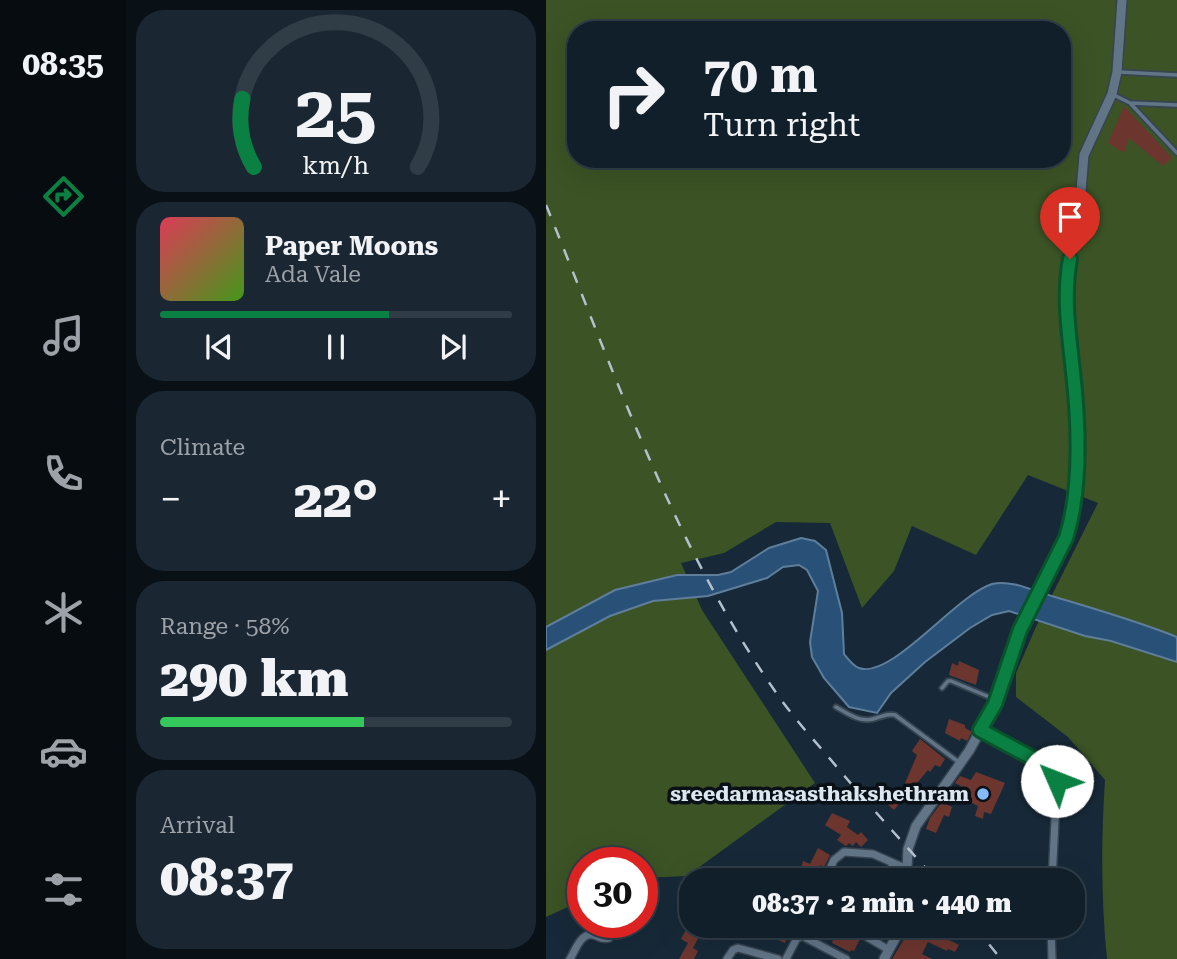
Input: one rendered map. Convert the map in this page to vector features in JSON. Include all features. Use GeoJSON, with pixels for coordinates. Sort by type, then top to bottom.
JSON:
{"type":"FeatureCollection","features":[{"type":"Feature","properties":{"kind":"street"},"geometry":{"type":"LineString","coordinates":[[907,868],[908,849],[916,826],[945,782],[961,764],[996,700],[1020,630],[1071,524],[1078,436],[1074,375],[1065,307],[1067,277],[1080,203],[1084,156],[1112,94],[1122,0]]}},
{"type":"Feature","properties":{"kind":"street"},"geometry":{"type":"LineString","coordinates":[[980,730],[1056,772],[1053,868]]}},
{"type":"Feature","properties":{"kind":"street"},"geometry":{"type":"LineString","coordinates":[[830,868],[834,860],[844,852],[873,854],[904,868]]}},
{"type":"Feature","properties":{"kind":"street"},"geometry":{"type":"LineString","coordinates":[[891,868],[893,864]]}},
{"type":"Feature","properties":{"kind":"street"},"geometry":{"type":"LineString","coordinates":[[570,959],[583,938]]}},
{"type":"Feature","properties":{"kind":"street"},"geometry":{"type":"LineString","coordinates":[[786,959],[797,938]]}},
{"type":"Feature","properties":{"kind":"street"},"geometry":{"type":"LineString","coordinates":[[806,938],[846,959]]}},
{"type":"Feature","properties":{"kind":"street"},"geometry":{"type":"LineString","coordinates":[[869,938],[889,950]]}},
{"type":"Feature","properties":{"kind":"street"},"geometry":{"type":"LineString","coordinates":[[884,959],[896,938]]}},
{"type":"Feature","properties":{"kind":"street"},"geometry":{"type":"LineString","coordinates":[[1051,938],[1052,959]]}},
{"type":"Feature","properties":{"kind":"street"},"geometry":{"type":"LineString","coordinates":[[727,959],[733,950],[738,948],[778,959]]}},
{"type":"Feature","properties":{"kind":"lane"},"geometry":{"type":"LineString","coordinates":[[1116,72],[1177,75]]}},
{"type":"Feature","properties":{"kind":"lane"},"geometry":{"type":"LineString","coordinates":[[1112,94],[1130,103],[1177,153]]}},
{"type":"Feature","properties":{"kind":"lane"},"geometry":{"type":"LineString","coordinates":[[1130,103],[1177,105]]}},
{"type":"Feature","properties":{"kind":"lane"},"geometry":{"type":"LineString","coordinates":[[942,688],[951,681],[996,700]]}},
{"type":"Feature","properties":{"kind":"lane"},"geometry":{"type":"LineString","coordinates":[[836,707],[861,720],[889,713],[895,715],[961,764]]}},
{"type":"Feature","properties":{"kind":"green space"},"geometry":{"type":"Polygon","coordinates":[[[546,0],[1177,0],[1177,959],[1107,959],[1102,870],[1105,780],[1068,737],[1016,697],[1016,673],[1098,503],[1028,475],[976,555],[912,526],[894,571],[862,608],[830,523],[776,522],[724,553],[681,563],[702,610],[815,783],[698,868],[679,868],[679,876],[658,877],[658,847],[567,847],[567,907],[546,917],[546,0]]]}},
{"type":"Feature","properties":{"kind":"water"},"geometry":{"type":"Polygon","coordinates":[[[801,538],[815,541],[826,550],[842,613],[844,654],[859,668],[872,668],[888,661],[906,650],[977,591],[1000,583],[1024,587],[1132,620],[1177,637],[1177,662],[1009,611],[992,615],[970,628],[925,662],[891,693],[877,713],[849,707],[824,678],[812,657],[810,642],[818,591],[807,570],[799,565],[783,567],[767,578],[708,596],[653,601],[610,616],[546,650],[546,627],[615,590],[677,575],[718,575],[731,572],[769,548],[801,538]]]}},
{"type":"Feature","properties":{"kind":"building"},"geometry":{"type":"Polygon","coordinates":[[[1124,106],[1172,158],[1163,166],[1129,138],[1124,153],[1108,143],[1124,106]]]}},
{"type":"Feature","properties":{"kind":"building"},"geometry":{"type":"Polygon","coordinates":[[[959,661],[979,670],[976,685],[949,675],[952,663],[958,666],[959,661]]]}},
{"type":"Feature","properties":{"kind":"building"},"geometry":{"type":"Polygon","coordinates":[[[949,719],[965,725],[965,728],[972,732],[967,741],[961,738],[960,741],[945,733],[949,719]]]}},
{"type":"Feature","properties":{"kind":"building"},"geometry":{"type":"Polygon","coordinates":[[[920,739],[945,759],[940,767],[935,765],[930,772],[928,770],[894,810],[884,801],[893,789],[900,795],[917,755],[912,751],[920,739]]]}},
{"type":"Feature","properties":{"kind":"building","name":"sreedarmasasthakshethram"},"geometry":{"type":"Polygon","coordinates":[[[976,772],[1005,783],[991,814],[984,812],[983,819],[975,816],[978,806],[962,798],[967,789],[955,783],[960,776],[971,780],[976,772]]]}},
{"type":"Feature","properties":{"kind":"building"},"geometry":{"type":"Polygon","coordinates":[[[942,802],[952,807],[949,817],[944,815],[936,833],[926,829],[930,818],[942,802]]]}},
{"type":"Feature","properties":{"kind":"building"},"geometry":{"type":"Polygon","coordinates":[[[832,813],[850,821],[847,827],[858,835],[861,832],[868,840],[861,847],[856,842],[853,846],[849,843],[846,846],[837,840],[841,835],[825,825],[832,813]]]}},
{"type":"Feature","properties":{"kind":"building"},"geometry":{"type":"Polygon","coordinates":[[[818,848],[830,855],[824,867],[820,865],[819,868],[801,868],[803,861],[810,864],[818,848]]]}},
{"type":"Feature","properties":{"kind":"building"},"geometry":{"type":"Polygon","coordinates":[[[698,938],[693,948],[698,951],[694,959],[679,959],[688,943],[681,939],[698,938]]]}},
{"type":"Feature","properties":{"kind":"building"},"geometry":{"type":"Polygon","coordinates":[[[774,938],[787,938],[785,943],[774,938]]]}},
{"type":"Feature","properties":{"kind":"building"},"geometry":{"type":"Polygon","coordinates":[[[834,938],[860,939],[854,951],[850,952],[832,943],[834,938]]]}},
{"type":"Feature","properties":{"kind":"building"},"geometry":{"type":"Polygon","coordinates":[[[905,938],[945,938],[959,945],[955,952],[928,942],[922,954],[932,959],[892,959],[905,938]]]}},
{"type":"Feature","properties":{"kind":"railway"},"geometry":{"type":"LineString","coordinates":[[546,205],[648,457],[707,579],[740,638],[796,719],[925,868]]}},
{"type":"Feature","properties":{"kind":"railway"},"geometry":{"type":"LineString","coordinates":[[984,938],[1001,959]]}},
{"type":"Feature","properties":{"kind":"place","name":"sreedarmasasthakshethram"},"geometry":{"type":"Point","coordinates":[983,794]}},
{"type":"Feature","properties":{"kind":"route"},"geometry":{"type":"LineString","coordinates":[[1057,781],[1056,772],[1049,767],[980,730],[995,704],[1020,630],[1071,524],[1078,436],[1074,375],[1065,307],[1070,259]]}}]}
